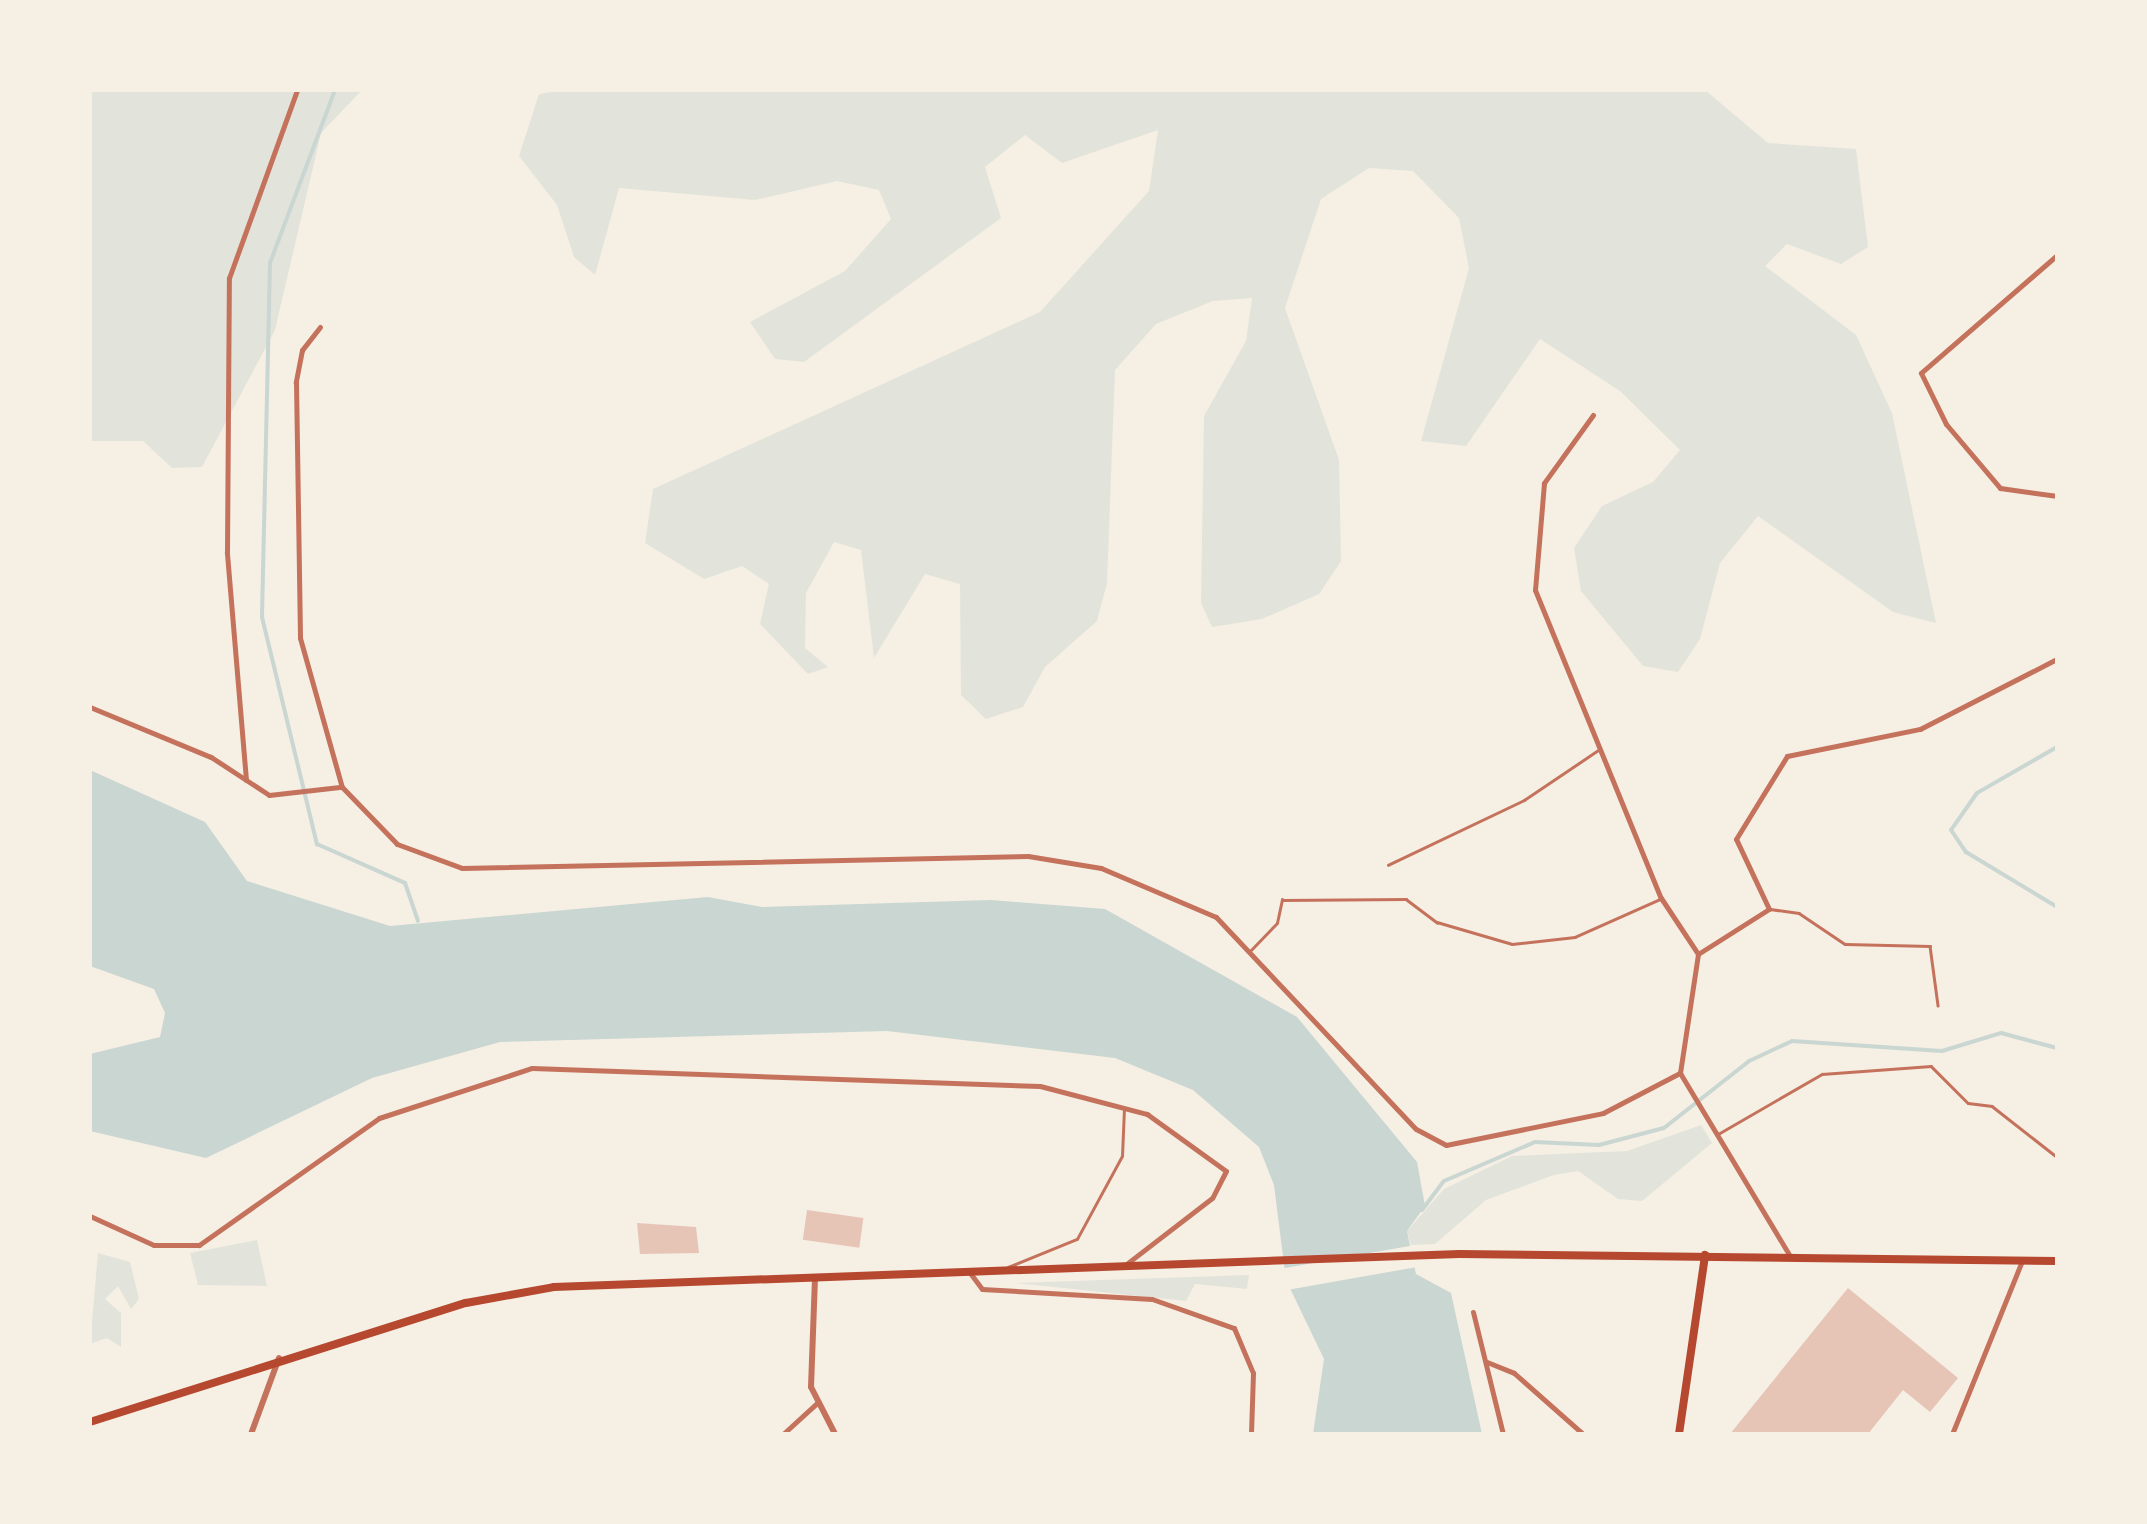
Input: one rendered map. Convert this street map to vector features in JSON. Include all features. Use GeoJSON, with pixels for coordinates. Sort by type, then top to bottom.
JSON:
{"type":"FeatureCollection","features":[{"type":"Feature","properties":{"kind":"main road"},"geometry":{"type":"LineString","coordinates":[[90,1422],[279,1358],[554,1287],[1441,1255],[2057,1261]]}},
{"type":"Feature","properties":{"kind":"main road"},"geometry":{"type":"LineString","coordinates":[[1679,1434],[1705,1255]]}},
{"type":"Feature","properties":{"kind":"street"},"geometry":{"type":"LineString","coordinates":[[246,780],[251,758],[227,552],[228,278],[297,90]]}},
{"type":"Feature","properties":{"kind":"street"},"geometry":{"type":"LineString","coordinates":[[2057,255],[1921,372],[1946,424],[2000,488],[2057,496]]}},
{"type":"Feature","properties":{"kind":"street"},"geometry":{"type":"LineString","coordinates":[[320,327],[298,365],[296,586],[300,638],[342,787],[397,844],[462,868],[1028,856],[1101,868],[1199,905],[1251,950],[1432,1141],[1603,1112],[1680,1073]]}},
{"type":"Feature","properties":{"kind":"street"},"geometry":{"type":"LineString","coordinates":[[1592,415],[1544,484],[1535,590],[1597,751],[1661,898],[1698,954],[1680,1073],[1790,1256]]}},
{"type":"Feature","properties":{"kind":"street"},"geometry":{"type":"LineString","coordinates":[[1698,954],[1768,910],[1736,839],[1787,756],[1920,729],[2057,659]]}},
{"type":"Feature","properties":{"kind":"street"},"geometry":{"type":"LineString","coordinates":[[90,707],[268,794],[342,787]]}},
{"type":"Feature","properties":{"kind":"street"},"geometry":{"type":"LineString","coordinates":[[90,1216],[154,1244],[199,1245],[379,1118],[532,1068],[1040,1086],[1124,1106],[1168,1126],[1226,1171],[1212,1198],[1124,1267]]}},
{"type":"Feature","properties":{"kind":"street"},"geometry":{"type":"LineString","coordinates":[[1952,1434],[2022,1260]]}},
{"type":"Feature","properties":{"kind":"street"},"geometry":{"type":"LineString","coordinates":[[970,1272],[982,1289],[1152,1298],[1234,1328],[1253,1374],[1251,1434]]}},
{"type":"Feature","properties":{"kind":"street"},"geometry":{"type":"LineString","coordinates":[[814,1278],[816,1404],[835,1434]]}},
{"type":"Feature","properties":{"kind":"street"},"geometry":{"type":"LineString","coordinates":[[1473,1312],[1502,1434]]}},
{"type":"Feature","properties":{"kind":"street"},"geometry":{"type":"LineString","coordinates":[[251,1434],[279,1358]]}},
{"type":"Feature","properties":{"kind":"street"},"geometry":{"type":"LineString","coordinates":[[1486,1362],[1505,1366],[1583,1434]]}},
{"type":"Feature","properties":{"kind":"street"},"geometry":{"type":"LineString","coordinates":[[784,1434],[816,1404]]}},
{"type":"Feature","properties":{"kind":"lane"},"geometry":{"type":"LineString","coordinates":[[1388,865],[1524,800],[1597,751]]}},
{"type":"Feature","properties":{"kind":"lane"},"geometry":{"type":"LineString","coordinates":[[1251,950],[1277,922],[1282,900],[1406,899],[1437,922],[1512,944],[1574,937],[1661,898]]}},
{"type":"Feature","properties":{"kind":"lane"},"geometry":{"type":"LineString","coordinates":[[1768,910],[1799,913],[1845,944],[1930,946],[1938,1005]]}},
{"type":"Feature","properties":{"kind":"lane"},"geometry":{"type":"LineString","coordinates":[[1717,1134],[1822,1074],[1931,1066],[1968,1102],[1992,1106],[2057,1157]]}},
{"type":"Feature","properties":{"kind":"lane"},"geometry":{"type":"LineString","coordinates":[[999,1271],[1077,1239],[1122,1156],[1124,1106]]}},
{"type":"Feature","properties":{"kind":"shaded area"},"geometry":{"type":"Polygon","coordinates":[[[90,90],[362,90],[321,133],[275,330],[202,467],[172,468],[143,441],[90,441],[90,90]]]}},
{"type":"Feature","properties":{"kind":"shaded area"},"geometry":{"type":"Polygon","coordinates":[[[563,90],[1705,90],[1768,143],[1856,149],[1868,247],[1841,264],[1787,244],[1765,266],[1856,335],[1892,413],[1936,623],[1893,612],[1758,516],[1720,563],[1700,639],[1678,672],[1643,666],[1581,591],[1574,548],[1602,506],[1653,482],[1680,450],[1620,391],[1540,339],[1466,446],[1421,441],[1469,268],[1459,218],[1413,171],[1369,168],[1321,199],[1285,308],[1339,460],[1341,561],[1319,594],[1262,619],[1212,627],[1201,603],[1204,416],[1246,341],[1252,298],[1213,301],[1156,324],[1115,370],[1107,583],[1097,621],[1045,667],[1023,707],[986,719],[961,695],[960,584],[925,574],[874,658],[861,550],[834,542],[806,593],[805,648],[828,667],[808,674],[760,624],[769,584],[742,566],[704,579],[645,543],[653,489],[1040,312],[1149,191],[1158,130],[1062,163],[1025,135],[985,167],[1001,218],[804,362],[775,359],[750,322],[845,271],[891,219],[879,190],[837,181],[755,200],[619,188],[595,275],[574,257],[557,205],[519,156],[539,94],[563,90]]]}},
{"type":"Feature","properties":{"kind":"shaded area"},"geometry":{"type":"Polygon","coordinates":[[[90,770],[205,822],[247,881],[390,926],[708,897],[762,907],[991,900],[1105,909],[1297,1017],[1417,1162],[1425,1206],[1407,1231],[1416,1274],[1451,1293],[1482,1434],[1313,1434],[1324,1359],[1286,1280],[1274,1185],[1259,1147],[1193,1090],[1115,1058],[887,1031],[500,1042],[372,1078],[206,1158],[90,1131],[90,1054],[160,1037],[165,1013],[154,989],[90,966],[90,770]]]}},
{"type":"Feature","properties":{"kind":"shaded area"},"geometry":{"type":"Polygon","coordinates":[[[1701,1125],[1712,1143],[1642,1201],[1618,1199],[1578,1171],[1554,1175],[1486,1200],[1435,1244],[1411,1245],[1407,1231],[1444,1189],[1512,1156],[1627,1151],[1701,1125]]]}},
{"type":"Feature","properties":{"kind":"shaded area"},"geometry":{"type":"Polygon","coordinates":[[[257,1240],[267,1286],[198,1285],[190,1253],[257,1240]]]}},
{"type":"Feature","properties":{"kind":"shaded area"},"geometry":{"type":"Polygon","coordinates":[[[98,1253],[130,1262],[139,1299],[131,1309],[118,1286],[105,1299],[121,1313],[121,1347],[107,1338],[90,1344],[98,1253]]]}},
{"type":"Feature","properties":{"kind":"shaded area"},"geometry":{"type":"Polygon","coordinates":[[[1249,1275],[1247,1289],[1195,1284],[1186,1301],[1016,1283],[1249,1275]]]}},
{"type":"Feature","properties":{"kind":"pier"},"geometry":{"type":"Polygon","coordinates":[[[1415,1245],[1419,1267],[1283,1291],[1279,1269],[1415,1245]]]}},
{"type":"Feature","properties":{"kind":"building"},"geometry":{"type":"Polygon","coordinates":[[[807,1210],[863,1218],[859,1248],[803,1240],[807,1210]]]}},
{"type":"Feature","properties":{"kind":"building"},"geometry":{"type":"Polygon","coordinates":[[[637,1223],[696,1227],[699,1253],[640,1254],[637,1223]]]}},
{"type":"Feature","properties":{"kind":"building"},"geometry":{"type":"Polygon","coordinates":[[[1848,1288],[1958,1378],[1930,1412],[1903,1390],[1868,1434],[1730,1434],[1848,1288]]]}},
{"type":"Feature","properties":{"kind":"waterway"},"geometry":{"type":"LineString","coordinates":[[335,90],[270,263],[262,617],[317,844],[405,883],[418,921]]}},
{"type":"Feature","properties":{"kind":"waterway"},"geometry":{"type":"LineString","coordinates":[[2057,747],[1977,793],[1951,830],[1966,852],[2057,907]]}},
{"type":"Feature","properties":{"kind":"waterway"},"geometry":{"type":"LineString","coordinates":[[1422,1210],[1444,1181],[1535,1142],[1599,1145],[1664,1128],[1749,1061],[1792,1041],[1942,1051],[2001,1033],[2057,1048]]}}]}
